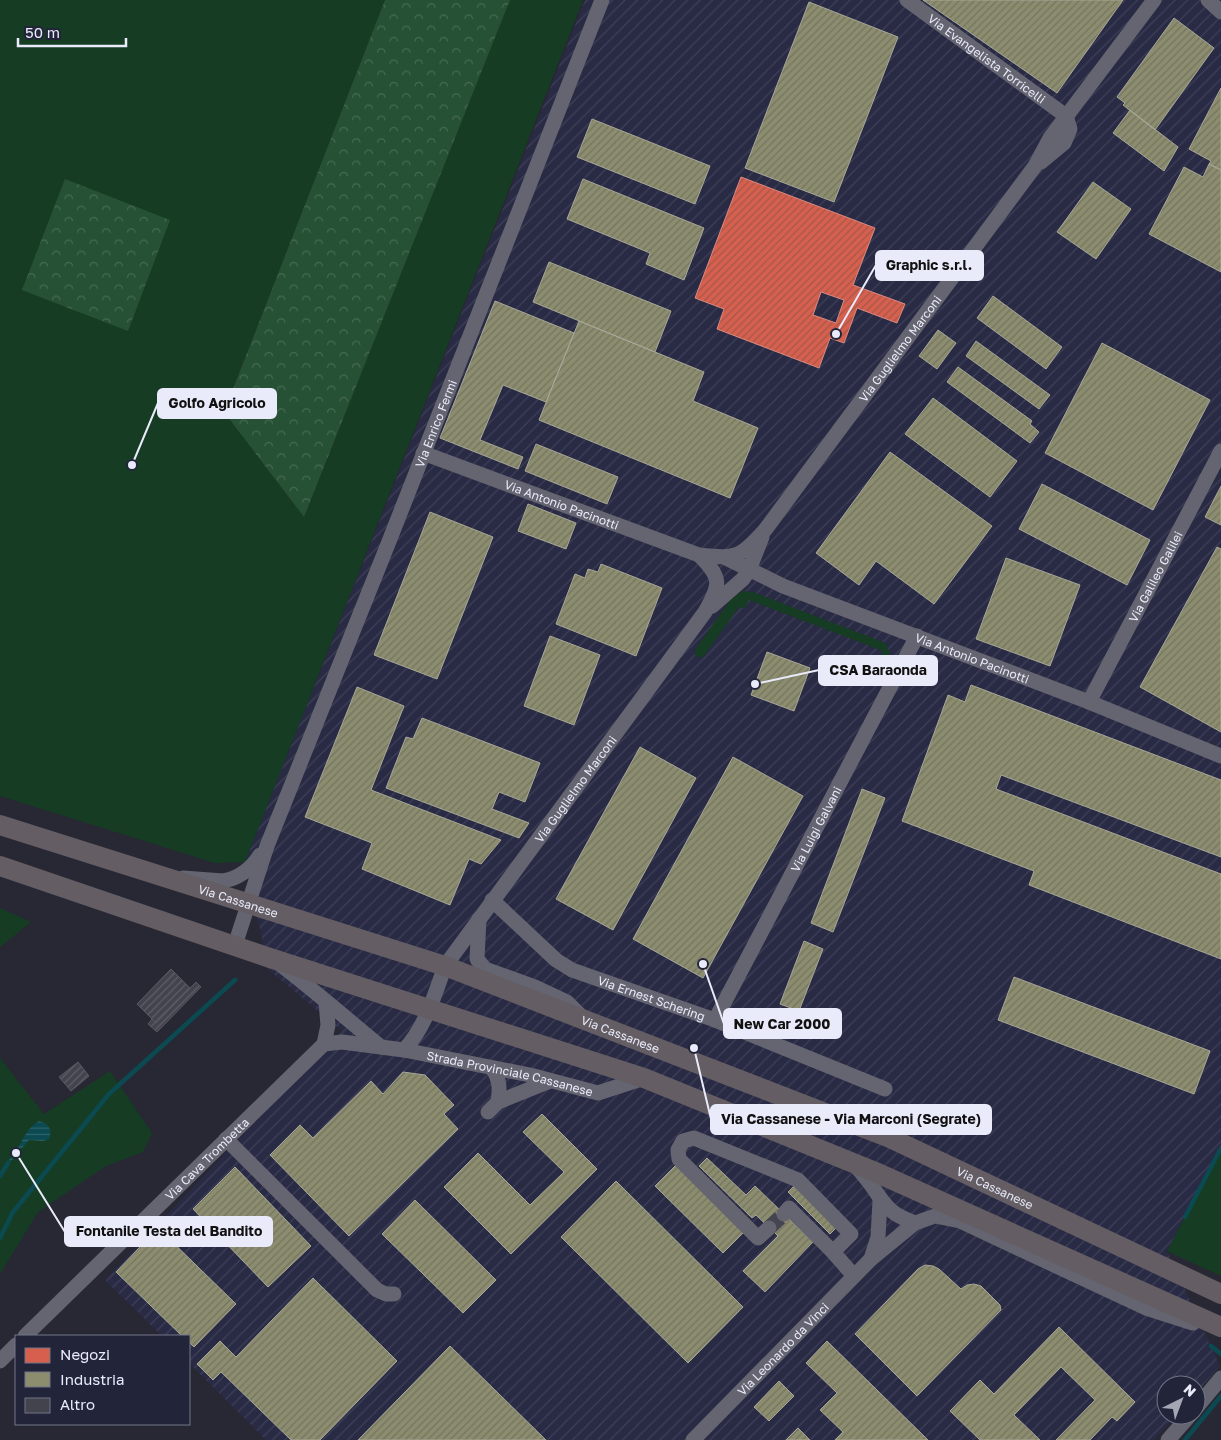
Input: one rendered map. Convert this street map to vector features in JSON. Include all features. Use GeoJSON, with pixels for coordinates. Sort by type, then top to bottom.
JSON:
{"type":"FeatureCollection","features":[{"type":"Feature","properties":{"kind":"main road","name":"Via Cassanese"},"geometry":{"type":"LineString","coordinates":[[0,825],[445,966],[890,1138],[1221,1294]]}},
{"type":"Feature","properties":{"kind":"main road"},"geometry":{"type":"LineString","coordinates":[[0,866],[270,958],[644,1078],[854,1163],[1221,1328]]}},
{"type":"Feature","properties":{"kind":"street","name":"Via Enrico Fermi"},"geometry":{"type":"LineString","coordinates":[[235,946],[267,846],[602,0]]}},
{"type":"Feature","properties":{"kind":"street","name":"Via Evangelista Torricelli"},"geometry":{"type":"LineString","coordinates":[[906,0],[1066,116]]}},
{"type":"Feature","properties":{"kind":"street","name":"Via Guglielmo Marconi"},"geometry":{"type":"LineString","coordinates":[[726,558],[737,555],[748,548],[765,530],[1036,166],[1050,138],[1154,0]]}},
{"type":"Feature","properties":{"kind":"street"},"geometry":{"type":"LineString","coordinates":[[1208,0],[1221,12]]}},
{"type":"Feature","properties":{"kind":"street","name":"Via Galileo Galilei"},"geometry":{"type":"LineString","coordinates":[[1089,702],[1221,451]]}},
{"type":"Feature","properties":{"kind":"street","name":"Via Antonio Pacinotti"},"geometry":{"type":"LineString","coordinates":[[423,453],[699,555]]}},
{"type":"Feature","properties":{"kind":"street","name":"Via Guglielmo Marconi"},"geometry":{"type":"LineString","coordinates":[[705,612],[737,584],[749,570],[765,530]]}},
{"type":"Feature","properties":{"kind":"street","name":"Via Guglielmo Marconi"},"geometry":{"type":"LineString","coordinates":[[445,966],[705,612],[716,592],[717,578],[713,569],[699,555]]}},
{"type":"Feature","properties":{"kind":"street"},"geometry":{"type":"LineString","coordinates":[[699,555],[726,558]]}},
{"type":"Feature","properties":{"kind":"street","name":"Via Antonio Pacinotti"},"geometry":{"type":"LineString","coordinates":[[726,558],[783,586],[1089,702],[1221,756]]}},
{"type":"Feature","properties":{"kind":"street","name":"Via Luigi Galvani"},"geometry":{"type":"LineString","coordinates":[[715,1020],[917,636]]}},
{"type":"Feature","properties":{"kind":"street","name":"Via Enrico Fermi"},"geometry":{"type":"LineString","coordinates":[[167,878],[229,880],[249,870],[267,846]]}},
{"type":"Feature","properties":{"kind":"street","name":"Via Ernest Schering"},"geometry":{"type":"LineString","coordinates":[[492,900],[556,960],[572,970],[715,1020],[885,1089]]}},
{"type":"Feature","properties":{"kind":"street"},"geometry":{"type":"LineString","coordinates":[[479,918],[477,959],[485,969],[567,1002],[585,1020]]}},
{"type":"Feature","properties":{"kind":"street"},"geometry":{"type":"LineString","coordinates":[[270,958],[308,986],[382,1048]]}},
{"type":"Feature","properties":{"kind":"street","name":"Strada Provinciale Cassanese"},"geometry":{"type":"LineString","coordinates":[[404,1050],[410,1044],[429,1010],[445,966]]}},
{"type":"Feature","properties":{"kind":"street"},"geometry":{"type":"LineString","coordinates":[[326,1002],[328,1026],[324,1044],[342,1042],[382,1048]]}},
{"type":"Feature","properties":{"kind":"street","name":"Via Cava Trombetta"},"geometry":{"type":"LineString","coordinates":[[26,1335],[324,1044]]}},
{"type":"Feature","properties":{"kind":"street","name":"Strada Provinciale Cassanese"},"geometry":{"type":"LineString","coordinates":[[382,1048],[404,1050],[550,1080],[598,1093],[644,1078]]}},
{"type":"Feature","properties":{"kind":"street"},"geometry":{"type":"LineString","coordinates":[[492,1068],[498,1075],[499,1082],[493,1107],[550,1080]]}},
{"type":"Feature","properties":{"kind":"street"},"geometry":{"type":"LineString","coordinates":[[769,1228],[758,1238],[679,1159],[678,1150],[683,1141],[694,1138],[798,1180],[852,1234],[833,1252]]}},
{"type":"Feature","properties":{"kind":"street"},"geometry":{"type":"LineString","coordinates":[[226,1139],[377,1290],[386,1294],[394,1294]]}},
{"type":"Feature","properties":{"kind":"street"},"geometry":{"type":"LineString","coordinates":[[854,1163],[874,1188],[880,1200],[895,1215],[915,1223],[935,1216],[960,1221],[1146,1308],[1190,1322],[1221,1328]]}},
{"type":"Feature","properties":{"kind":"street"},"geometry":{"type":"LineString","coordinates":[[871,1259],[878,1238],[880,1200]]}},
{"type":"Feature","properties":{"kind":"street"},"geometry":{"type":"LineString","coordinates":[[784,1214],[789,1208],[854,1276]]}},
{"type":"Feature","properties":{"kind":"street","name":"Via Leonardo da Vinci"},"geometry":{"type":"LineString","coordinates":[[693,1440],[871,1259],[915,1223]]}},
{"type":"Feature","properties":{"kind":"street"},"geometry":{"type":"LineString","coordinates":[[0,1361],[15,1346]]}},
{"type":"Feature","properties":{"kind":"street"},"geometry":{"type":"LineString","coordinates":[[1206,1396],[1221,1378]]}},
{"type":"Feature","properties":{"kind":"street"},"geometry":{"type":"LineString","coordinates":[[1168,1440],[1181,1425]]}},
{"type":"Feature","properties":{"kind":"shaded area"},"geometry":{"type":"Polygon","coordinates":[[[585,0],[1221,0],[1221,1148],[1167,1251],[1220,1366],[1206,1382],[1206,1375],[1156,1375],[1156,1425],[1167,1425],[1154,1440],[266,1440],[190,1364],[190,1335],[161,1335],[105,1280],[342,1031],[269,970],[245,862],[585,0]]]}},
{"type":"Feature","properties":{"kind":"shaded area"},"geometry":{"type":"Polygon","coordinates":[[[39,1121],[49,1127],[49,1139],[43,1141],[29,1140],[5,1168],[27,1132],[39,1121]]]}},
{"type":"Feature","properties":{"kind":"green space"},"geometry":{"type":"Polygon","coordinates":[[[0,0],[385,0],[224,412],[304,517],[510,0],[583,0],[245,862],[215,863],[0,796],[0,0]]]}},
{"type":"Feature","properties":{"kind":"green space"},"geometry":{"type":"Polygon","coordinates":[[[385,0],[510,0],[304,517],[224,412],[385,0]]]}},
{"type":"Feature","properties":{"kind":"green space"},"geometry":{"type":"Polygon","coordinates":[[[65,179],[170,220],[128,331],[22,290],[65,179]]]}},
{"type":"Feature","properties":{"kind":"green space"},"geometry":{"type":"Polygon","coordinates":[[[742,591],[753,592],[883,642],[887,645],[890,655],[885,663],[878,660],[883,651],[749,600],[745,608],[739,607],[704,656],[700,658],[695,655],[695,650],[731,599],[742,591]]]}},
{"type":"Feature","properties":{"kind":"green space"},"geometry":{"type":"Polygon","coordinates":[[[0,908],[31,922],[0,947],[0,908]]]}},
{"type":"Feature","properties":{"kind":"green space"},"geometry":{"type":"Polygon","coordinates":[[[0,1058],[44,1114],[110,1071],[152,1133],[143,1152],[106,1166],[38,1212],[0,1274],[0,1058]]]}},
{"type":"Feature","properties":{"kind":"green space"},"geometry":{"type":"Polygon","coordinates":[[[1221,1148],[1221,1276],[1167,1251],[1221,1148]]]}},
{"type":"Feature","properties":{"kind":"building: Negozi"},"geometry":{"type":"Polygon","coordinates":[[[741,177],[875,228],[853,285],[905,304],[897,323],[857,308],[844,343],[830,338],[819,368],[717,329],[724,309],[695,298],[741,177]],[[821,292],[813,315],[836,323],[844,300],[821,292]]]}},
{"type":"Feature","properties":{"kind":"building: Industria"},"geometry":{"type":"Polygon","coordinates":[[[923,0],[1123,0],[1057,93],[923,0]]]}},
{"type":"Feature","properties":{"kind":"building: Industria"},"geometry":{"type":"Polygon","coordinates":[[[809,2],[898,37],[834,202],[745,168],[809,2]]]}},
{"type":"Feature","properties":{"kind":"building: Industria"},"geometry":{"type":"Polygon","coordinates":[[[1174,18],[1214,48],[1155,130],[1123,105],[1125,103],[1117,97],[1174,18]]]}},
{"type":"Feature","properties":{"kind":"building: Industria"},"geometry":{"type":"Polygon","coordinates":[[[1221,88],[1221,170],[1209,164],[1211,161],[1189,149],[1221,88]]]}},
{"type":"Feature","properties":{"kind":"building: Industria"},"geometry":{"type":"Polygon","coordinates":[[[1130,110],[1178,147],[1164,171],[1113,133],[1130,110]]]}},
{"type":"Feature","properties":{"kind":"building: Industria"},"geometry":{"type":"Polygon","coordinates":[[[592,119],[710,166],[695,204],[577,157],[592,119]]]}},
{"type":"Feature","properties":{"kind":"building: Industria"},"geometry":{"type":"Polygon","coordinates":[[[1209,164],[1221,170],[1221,272],[1149,234],[1184,167],[1203,177],[1209,164]]]}},
{"type":"Feature","properties":{"kind":"building: Industria"},"geometry":{"type":"Polygon","coordinates":[[[583,179],[704,228],[684,280],[646,264],[650,253],[567,219],[583,179]]]}},
{"type":"Feature","properties":{"kind":"building: Industria"},"geometry":{"type":"Polygon","coordinates":[[[1093,182],[1131,209],[1096,259],[1057,232],[1093,182]]]}},
{"type":"Feature","properties":{"kind":"building: Industria"},"geometry":{"type":"Polygon","coordinates":[[[549,262],[671,311],[655,352],[533,302],[549,262]]]}},
{"type":"Feature","properties":{"kind":"building: Industria"},"geometry":{"type":"Polygon","coordinates":[[[993,296],[1062,347],[1046,369],[977,318],[993,296]]]}},
{"type":"Feature","properties":{"kind":"building: Industria"},"geometry":{"type":"Polygon","coordinates":[[[495,301],[574,333],[546,402],[503,385],[480,440],[523,457],[518,469],[440,438],[495,301]]]}},
{"type":"Feature","properties":{"kind":"building: Industria"},"geometry":{"type":"Polygon","coordinates":[[[579,321],[704,372],[693,401],[758,428],[730,498],[539,420],[579,321]]]}},
{"type":"Feature","properties":{"kind":"building: Industria"},"geometry":{"type":"Polygon","coordinates":[[[938,330],[956,343],[937,369],[919,356],[938,330]]]}},
{"type":"Feature","properties":{"kind":"building: Industria"},"geometry":{"type":"Polygon","coordinates":[[[976,341],[1050,395],[1039,409],[966,356],[976,341]]]}},
{"type":"Feature","properties":{"kind":"building: Industria"},"geometry":{"type":"Polygon","coordinates":[[[1102,343],[1210,400],[1153,510],[1045,453],[1102,343]]]}},
{"type":"Feature","properties":{"kind":"building: Industria"},"geometry":{"type":"Polygon","coordinates":[[[958,367],[1032,421],[1030,424],[1039,432],[1030,443],[947,382],[958,367]]]}},
{"type":"Feature","properties":{"kind":"building: Industria"},"geometry":{"type":"Polygon","coordinates":[[[933,398],[1017,461],[990,497],[905,434],[933,398]]]}},
{"type":"Feature","properties":{"kind":"building: Industria"},"geometry":{"type":"Polygon","coordinates":[[[536,444],[618,477],[607,504],[525,471],[536,444]]]}},
{"type":"Feature","properties":{"kind":"building: Industria"},"geometry":{"type":"Polygon","coordinates":[[[890,452],[992,526],[934,604],[876,561],[859,585],[816,553],[890,452]]]}},
{"type":"Feature","properties":{"kind":"building: Industria"},"geometry":{"type":"Polygon","coordinates":[[[1042,484],[1150,540],[1127,585],[1019,529],[1042,484]]]}},
{"type":"Feature","properties":{"kind":"building: Industria"},"geometry":{"type":"Polygon","coordinates":[[[1221,486],[1221,525],[1205,517],[1221,486]]]}},
{"type":"Feature","properties":{"kind":"building: Industria"},"geometry":{"type":"Polygon","coordinates":[[[528,504],[576,523],[566,549],[518,531],[528,504]]]}},
{"type":"Feature","properties":{"kind":"building: Industria"},"geometry":{"type":"Polygon","coordinates":[[[430,512],[493,537],[437,679],[374,655],[430,512]]]}},
{"type":"Feature","properties":{"kind":"building: Industria"},"geometry":{"type":"Polygon","coordinates":[[[1217,547],[1221,549],[1221,732],[1140,687],[1217,547]]]}},
{"type":"Feature","properties":{"kind":"building: Industria"},"geometry":{"type":"Polygon","coordinates":[[[1006,558],[1080,585],[1050,666],[976,639],[1006,558]]]}},
{"type":"Feature","properties":{"kind":"building: Industria"},"geometry":{"type":"Polygon","coordinates":[[[601,564],[662,588],[636,656],[556,624],[575,574],[585,578],[588,569],[598,572],[601,564]]]}},
{"type":"Feature","properties":{"kind":"building: Industria"},"geometry":{"type":"Polygon","coordinates":[[[550,636],[600,655],[574,725],[524,706],[550,636]]]}},
{"type":"Feature","properties":{"kind":"building: Industria"},"geometry":{"type":"Polygon","coordinates":[[[767,652],[810,668],[794,711],[751,695],[767,652]]]}},
{"type":"Feature","properties":{"kind":"building: Industria"},"geometry":{"type":"Polygon","coordinates":[[[971,685],[1221,780],[1221,857],[1001,775],[996,789],[1221,874],[1221,959],[1029,885],[1034,871],[902,821],[948,695],[965,702],[971,685]]]}},
{"type":"Feature","properties":{"kind":"building: Industria"},"geometry":{"type":"Polygon","coordinates":[[[357,687],[404,706],[371,790],[501,840],[481,864],[469,859],[450,905],[362,869],[372,843],[305,817],[357,687]]]}},
{"type":"Feature","properties":{"kind":"building: Industria"},"geometry":{"type":"Polygon","coordinates":[[[422,718],[540,763],[525,802],[499,792],[492,809],[529,823],[519,838],[386,788],[406,737],[413,739],[422,718]]]}},
{"type":"Feature","properties":{"kind":"building: Industria"},"geometry":{"type":"Polygon","coordinates":[[[640,747],[696,778],[613,930],[556,899],[640,747]]]}},
{"type":"Feature","properties":{"kind":"building: Industria"},"geometry":{"type":"Polygon","coordinates":[[[733,757],[803,796],[703,978],[633,939],[733,757]]]}},
{"type":"Feature","properties":{"kind":"building: Industria"},"geometry":{"type":"Polygon","coordinates":[[[862,789],[885,798],[833,932],[811,923],[862,789]]]}},
{"type":"Feature","properties":{"kind":"building: Industria"},"geometry":{"type":"Polygon","coordinates":[[[804,941],[823,949],[799,1011],[780,1004],[804,941]]]}},
{"type":"Feature","properties":{"kind":"building: Industria"},"geometry":{"type":"Polygon","coordinates":[[[1014,977],[1210,1051],[1194,1094],[998,1020],[1014,977]]]}},
{"type":"Feature","properties":{"kind":"building: Industria"},"geometry":{"type":"Polygon","coordinates":[[[403,1072],[425,1075],[454,1105],[444,1114],[458,1129],[349,1236],[270,1155],[300,1125],[313,1138],[371,1081],[383,1094],[403,1072]]]}},
{"type":"Feature","properties":{"kind":"building: Industria"},"geometry":{"type":"Polygon","coordinates":[[[542,1114],[597,1169],[511,1254],[444,1187],[478,1153],[530,1205],[564,1172],[523,1132],[542,1114]]]}},
{"type":"Feature","properties":{"kind":"building: Industria"},"geometry":{"type":"Polygon","coordinates":[[[707,1158],[746,1195],[755,1186],[813,1242],[765,1292],[743,1271],[778,1236],[756,1215],[752,1218],[699,1166],[707,1158]]]}},
{"type":"Feature","properties":{"kind":"building: Industria"},"geometry":{"type":"Polygon","coordinates":[[[676,1165],[744,1232],[723,1253],[655,1186],[676,1165]]]}},
{"type":"Feature","properties":{"kind":"building: Industria"},"geometry":{"type":"Polygon","coordinates":[[[235,1167],[311,1246],[268,1287],[193,1209],[235,1167]]]}},
{"type":"Feature","properties":{"kind":"building: Industria"},"geometry":{"type":"Polygon","coordinates":[[[616,1181],[743,1307],[688,1363],[561,1237],[616,1181]]]}},
{"type":"Feature","properties":{"kind":"building: Industria"},"geometry":{"type":"Polygon","coordinates":[[[795,1185],[837,1227],[830,1234],[788,1192],[795,1185]]]}},
{"type":"Feature","properties":{"kind":"building: Industria"},"geometry":{"type":"Polygon","coordinates":[[[415,1200],[496,1280],[463,1313],[382,1234],[415,1200]]]}},
{"type":"Feature","properties":{"kind":"building: Industria"},"geometry":{"type":"Polygon","coordinates":[[[158,1228],[236,1304],[194,1347],[190,1343],[190,1335],[181,1335],[116,1272],[158,1228]]]}},
{"type":"Feature","properties":{"kind":"building: Industria"},"geometry":{"type":"Polygon","coordinates":[[[925,1265],[939,1269],[961,1289],[967,1285],[981,1286],[1000,1305],[1001,1310],[917,1396],[855,1334],[918,1269],[925,1265]]]}},
{"type":"Feature","properties":{"kind":"building: Industria"},"geometry":{"type":"Polygon","coordinates":[[[313,1278],[397,1361],[320,1440],[291,1440],[221,1372],[213,1380],[197,1364],[220,1341],[236,1357],[313,1278]]]}},
{"type":"Feature","properties":{"kind":"building: Industria"},"geometry":{"type":"Polygon","coordinates":[[[1059,1327],[1135,1402],[1117,1421],[1112,1417],[1090,1440],[1056,1440],[1095,1400],[1061,1367],[1014,1415],[1040,1440],[980,1440],[950,1411],[980,1380],[994,1394],[1059,1327]]]}},
{"type":"Feature","properties":{"kind":"building: Industria"},"geometry":{"type":"Polygon","coordinates":[[[827,1341],[928,1440],[835,1440],[843,1432],[820,1410],[837,1393],[806,1363],[827,1341]]]}},
{"type":"Feature","properties":{"kind":"building: Industria"},"geometry":{"type":"Polygon","coordinates":[[[450,1346],[546,1440],[358,1440],[450,1346]]]}},
{"type":"Feature","properties":{"kind":"building: Industria"},"geometry":{"type":"Polygon","coordinates":[[[779,1381],[794,1396],[769,1421],[754,1407],[779,1381]]]}},
{"type":"Feature","properties":{"kind":"building: Industria"},"geometry":{"type":"Polygon","coordinates":[[[798,1428],[810,1440],[786,1440],[798,1428]]]}},
{"type":"Feature","properties":{"kind":"building: Altro"},"geometry":{"type":"Polygon","coordinates":[[[171,969],[190,988],[156,1023],[137,1004],[171,969]]]}},
{"type":"Feature","properties":{"kind":"building: Altro"},"geometry":{"type":"Polygon","coordinates":[[[196,982],[201,987],[157,1032],[148,1024],[152,1019],[156,1023],[196,982]]]}},
{"type":"Feature","properties":{"kind":"building: Altro"},"geometry":{"type":"Polygon","coordinates":[[[78,1062],[89,1076],[71,1091],[59,1077],[78,1062]]]}},
{"type":"Feature","properties":{"kind":"waterway"},"geometry":{"type":"LineString","coordinates":[[0,1238],[13,1212],[109,1094],[235,980]]}},
{"type":"Feature","properties":{"kind":"waterway"},"geometry":{"type":"LineString","coordinates":[[1185,1217],[1221,1148]]}},
{"type":"Feature","properties":{"kind":"waterway"},"geometry":{"type":"LineString","coordinates":[[0,1176],[8,1163]]}},
{"type":"Feature","properties":{"kind":"waterway"},"geometry":{"type":"LineString","coordinates":[[1211,1346],[1221,1354]]}},
{"type":"Feature","properties":{"kind":"waterway"},"geometry":{"type":"LineString","coordinates":[[1185,1440],[1221,1396]]}},
{"type":"Feature","properties":{"kind":"tunnel"},"geometry":{"type":"LineString","coordinates":[[769,1228],[784,1214]]}},
{"type":"Feature","properties":{"kind":"place","name":"Graphic s.r.l."},"geometry":{"type":"Point","coordinates":[836,334]}},
{"type":"Feature","properties":{"kind":"place","name":"Golfo Agricolo"},"geometry":{"type":"Point","coordinates":[132,465]}},
{"type":"Feature","properties":{"kind":"place","name":"CSA Baraonda"},"geometry":{"type":"Point","coordinates":[755,684]}},
{"type":"Feature","properties":{"kind":"place","name":"New Car 2000"},"geometry":{"type":"Point","coordinates":[703,964]}},
{"type":"Feature","properties":{"kind":"place","name":"Via Cassanese - Via Marconi (Segrate)"},"geometry":{"type":"Point","coordinates":[694,1048]}},
{"type":"Feature","properties":{"kind":"place","name":"Fontanile Testa del Bandito"},"geometry":{"type":"Point","coordinates":[16,1153]}}]}
